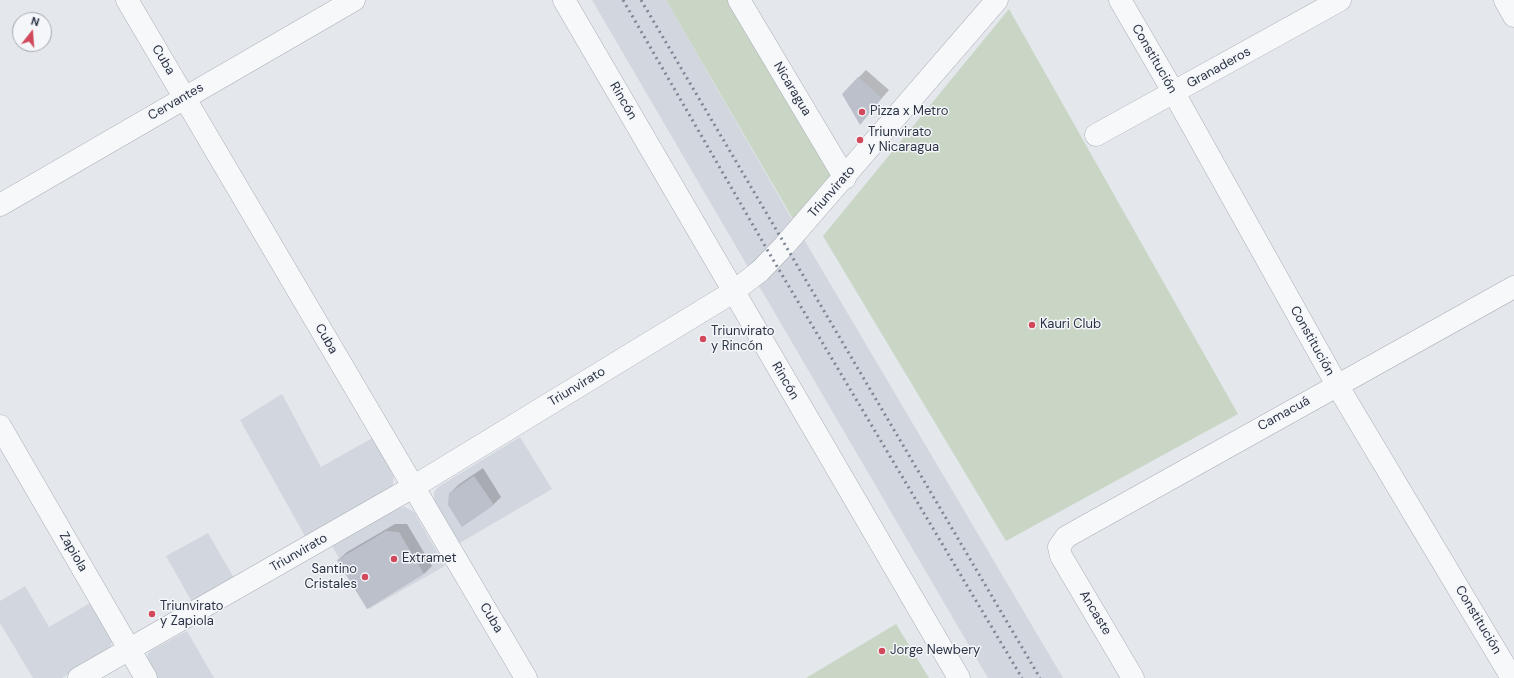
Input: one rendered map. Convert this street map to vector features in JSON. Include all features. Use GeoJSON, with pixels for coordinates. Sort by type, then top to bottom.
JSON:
{"type":"FeatureCollection","features":[{"type":"Feature","properties":{"kind":"street","name":"Cuba"},"geometry":{"type":"LineString","coordinates":[[128,0],[526,678]]}},
{"type":"Feature","properties":{"kind":"street","name":"Cervantes"},"geometry":{"type":"LineString","coordinates":[[0,205],[354,0]]}},
{"type":"Feature","properties":{"kind":"street","name":"Rincón"},"geometry":{"type":"LineString","coordinates":[[564,0],[959,678]]}},
{"type":"Feature","properties":{"kind":"street","name":"Nicaragua"},"geometry":{"type":"LineString","coordinates":[[739,0],[845,178]]}},
{"type":"Feature","properties":{"kind":"street","name":"Triunvirato"},"geometry":{"type":"LineString","coordinates":[[79,678],[413,487],[733,292],[772,258],[845,178],[997,0]]}},
{"type":"Feature","properties":{"kind":"street","name":"Constitución"},"geometry":{"type":"LineString","coordinates":[[1120,0],[1174,93],[1337,385],[1507,673]]}},
{"type":"Feature","properties":{"kind":"street","name":"Granaderos"},"geometry":{"type":"LineString","coordinates":[[1096,135],[1340,0]]}},
{"type":"Feature","properties":{"kind":"street"},"geometry":{"type":"LineString","coordinates":[[1505,0],[1514,16]]}},
{"type":"Feature","properties":{"kind":"street","name":"Camacuá"},"geometry":{"type":"LineString","coordinates":[[1059,548],[1066,537],[1514,287]]}},
{"type":"Feature","properties":{"kind":"street","name":"Zapiola"},"geometry":{"type":"LineString","coordinates":[[0,426],[146,678]]}},
{"type":"Feature","properties":{"kind":"street","name":"Ancaste"},"geometry":{"type":"LineString","coordinates":[[1059,548],[1061,556],[1133,678]]}},
{"type":"Feature","properties":{"kind":"shaded area"},"geometry":{"type":"Polygon","coordinates":[[[592,0],[666,0],[789,214],[1063,678],[988,678],[592,0]]]}},
{"type":"Feature","properties":{"kind":"shaded area"},"geometry":{"type":"Polygon","coordinates":[[[282,394],[321,467],[374,437],[394,471],[393,484],[389,491],[306,538],[240,420],[282,394]]]}},
{"type":"Feature","properties":{"kind":"shaded area"},"geometry":{"type":"Polygon","coordinates":[[[520,437],[552,489],[458,544],[434,500],[434,492],[438,487],[520,437]]]}},
{"type":"Feature","properties":{"kind":"shaded area"},"geometry":{"type":"Polygon","coordinates":[[[405,507],[414,512],[445,566],[369,609],[332,546],[399,508],[405,507]]]}},
{"type":"Feature","properties":{"kind":"shaded area"},"geometry":{"type":"Polygon","coordinates":[[[208,533],[234,578],[192,602],[166,556],[208,533]]]}},
{"type":"Feature","properties":{"kind":"shaded area"},"geometry":{"type":"Polygon","coordinates":[[[25,586],[49,627],[92,602],[113,638],[109,650],[62,678],[33,678],[0,623],[0,601],[25,586]]]}},
{"type":"Feature","properties":{"kind":"shaded area"},"geometry":{"type":"Polygon","coordinates":[[[187,631],[214,678],[157,678],[147,660],[148,654],[152,650],[187,631]]]}},
{"type":"Feature","properties":{"kind":"green space"},"geometry":{"type":"Polygon","coordinates":[[[666,0],[731,0],[835,173],[793,219],[666,0]]]}},
{"type":"Feature","properties":{"kind":"green space","name":"Kauri Club"},"geometry":{"type":"Polygon","coordinates":[[[1009,9],[1238,414],[1006,541],[823,236],[1009,9]]]}},
{"type":"Feature","properties":{"kind":"green space","name":"Jorge Newbery"},"geometry":{"type":"Polygon","coordinates":[[[896,624],[929,678],[806,678],[896,624]]]}},
{"type":"Feature","properties":{"kind":"building","name":"Pizza x Metro"},"geometry":{"type":"Polygon","coordinates":[[[858,77],[882,98],[860,125],[842,94],[858,77]]]}},
{"type":"Feature","properties":{"kind":"building"},"geometry":{"type":"Polygon","coordinates":[[[474,476],[494,505],[462,527],[448,505],[449,493],[474,476]]]}},
{"type":"Feature","properties":{"kind":"building"},"geometry":{"type":"Polygon","coordinates":[[[386,531],[399,532],[424,574],[367,609],[337,560],[386,531]]]}},
{"type":"Feature","properties":{"kind":"railway"},"geometry":{"type":"LineString","coordinates":[[623,0],[772,258],[1022,678]]}},
{"type":"Feature","properties":{"kind":"railway"},"geometry":{"type":"LineString","coordinates":[[641,0],[1040,678]]}},
{"type":"Feature","properties":{"kind":"place","name":"Pizza x Metro"},"geometry":{"type":"Point","coordinates":[862,112]}},
{"type":"Feature","properties":{"kind":"place","name":"Triunvirato y Nicaragua"},"geometry":{"type":"Point","coordinates":[860,140]}},
{"type":"Feature","properties":{"kind":"place","name":"Kauri Club"},"geometry":{"type":"Point","coordinates":[1032,325]}},
{"type":"Feature","properties":{"kind":"place","name":"Triunvirato y Rincón"},"geometry":{"type":"Point","coordinates":[703,339]}},
{"type":"Feature","properties":{"kind":"place","name":"Extramet"},"geometry":{"type":"Point","coordinates":[394,559]}},
{"type":"Feature","properties":{"kind":"place","name":"Santino Cristales"},"geometry":{"type":"Point","coordinates":[365,577]}},
{"type":"Feature","properties":{"kind":"place","name":"Triunvirato y Zapiola"},"geometry":{"type":"Point","coordinates":[152,614]}},
{"type":"Feature","properties":{"kind":"place","name":"Jorge Newbery"},"geometry":{"type":"Point","coordinates":[882,651]}}]}
